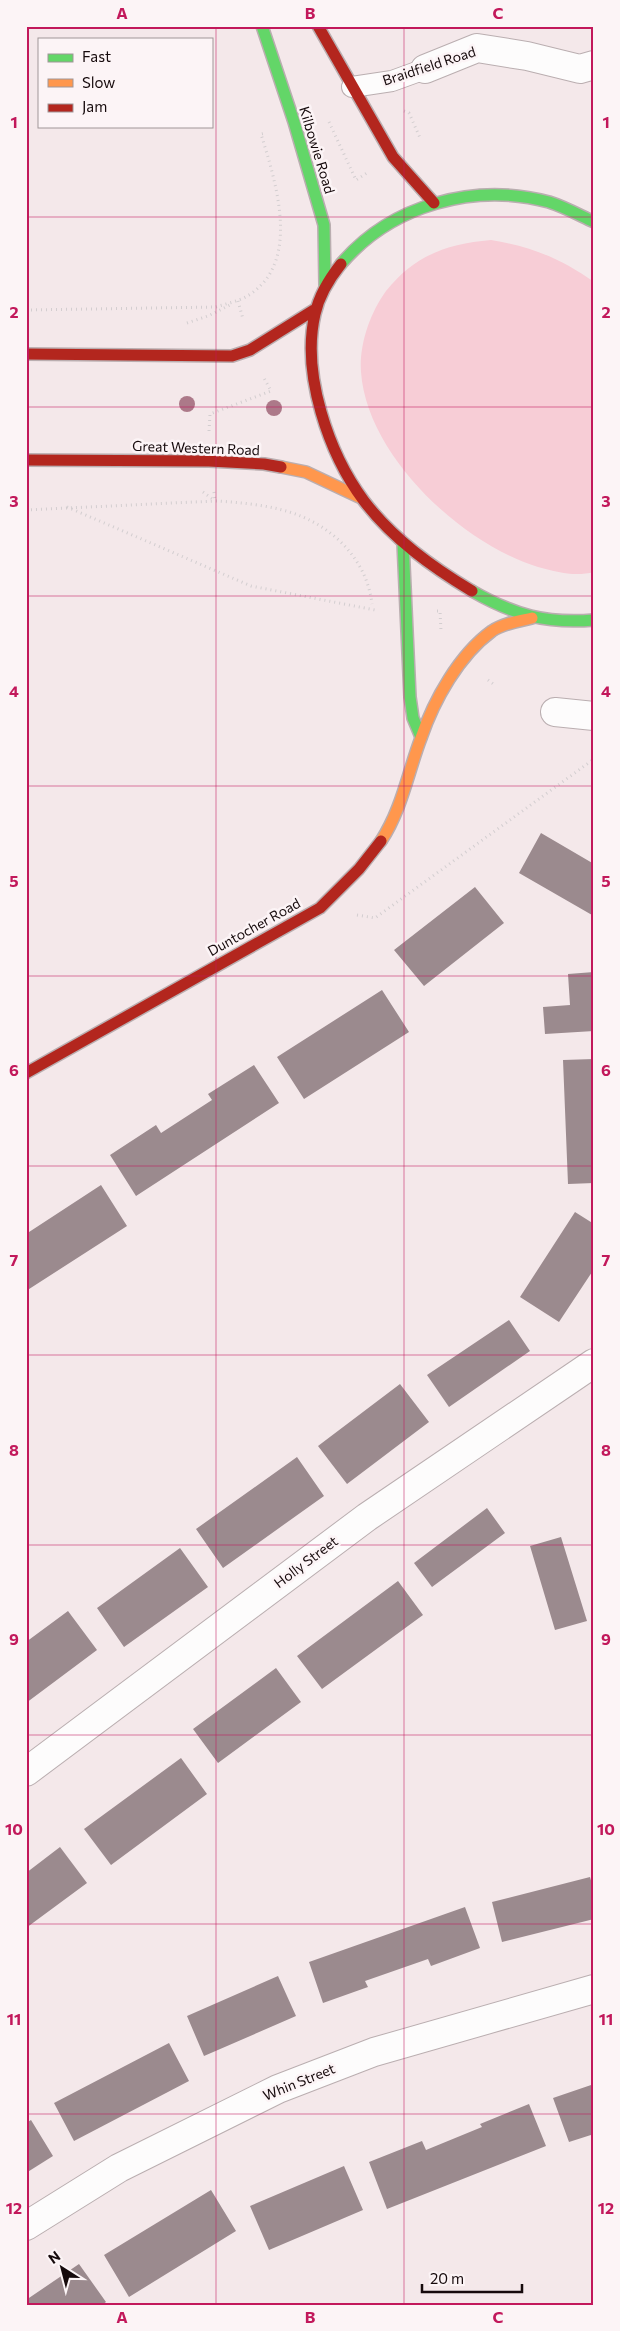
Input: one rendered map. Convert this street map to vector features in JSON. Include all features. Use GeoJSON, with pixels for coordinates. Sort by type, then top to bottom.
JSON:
{"type":"FeatureCollection","features":[{"type":"Feature","properties":{"kind":"main road","name":"Kilbowie Road"},"geometry":{"type":"LineString","coordinates":[[262,26],[294,122],[324,225],[325,285]]}},
{"type":"Feature","properties":{"kind":"main road"},"geometry":{"type":"LineString","coordinates":[[318,26],[393,157],[434,203]]}},
{"type":"Feature","properties":{"kind":"main road"},"geometry":{"type":"LineString","coordinates":[[594,222],[562,206],[530,199],[498,196],[466,197],[434,203],[394,219],[374,232],[350,254],[325,285],[314,310],[312,338],[312,366],[321,412],[332,448],[359,497],[380,521],[403,543],[431,565],[473,592],[532,618],[558,621],[594,620]]}},
{"type":"Feature","properties":{"kind":"main road"},"geometry":{"type":"LineString","coordinates":[[26,354],[232,356],[250,350],[314,310]]}},
{"type":"Feature","properties":{"kind":"main road","name":"Great Western Road"},"geometry":{"type":"LineString","coordinates":[[26,460],[209,461],[264,464],[306,472],[359,497]]}},
{"type":"Feature","properties":{"kind":"main road"},"geometry":{"type":"LineString","coordinates":[[403,543],[408,611],[410,697],[414,718],[421,736]]}},
{"type":"Feature","properties":{"kind":"main road","name":"Duntocher Road"},"geometry":{"type":"LineString","coordinates":[[26,1073],[320,908],[360,869],[390,825],[410,777],[421,736],[451,676],[492,631],[508,623],[532,618]]}},
{"type":"Feature","properties":{"kind":"street","name":"Braidfield Road"},"geometry":{"type":"LineString","coordinates":[[425,68],[477,48],[527,56],[580,68],[594,65]]}},
{"type":"Feature","properties":{"kind":"street"},"geometry":{"type":"LineString","coordinates":[[555,712],[594,716]]}},
{"type":"Feature","properties":{"kind":"street","name":"Holly Street"},"geometry":{"type":"LineString","coordinates":[[26,1772],[367,1517],[594,1363]]}},
{"type":"Feature","properties":{"kind":"street","name":"Whin Street"},"geometry":{"type":"LineString","coordinates":[[26,2226],[119,2168],[278,2088],[374,2052],[594,1989]]}},
{"type":"Feature","properties":{"kind":"lane","name":"Braidfield Road"},"geometry":{"type":"LineString","coordinates":[[352,87],[392,81],[425,68]]}},
{"type":"Feature","properties":{"kind":"path"},"geometry":{"type":"LineString","coordinates":[[26,310],[216,307],[238,301],[253,293],[275,264],[279,243],[279,200],[261,134],[324,113],[356,180],[422,140],[409,113]]}},
{"type":"Feature","properties":{"kind":"path"},"geometry":{"type":"LineString","coordinates":[[26,510],[215,501]]}},
{"type":"Feature","properties":{"kind":"path"},"geometry":{"type":"LineString","coordinates":[[67,507],[251,586],[373,610],[440,611],[441,640],[496,686]]}},
{"type":"Feature","properties":{"kind":"path"},"geometry":{"type":"LineString","coordinates":[[320,908],[375,918],[594,759]]}},
{"type":"Feature","properties":{"kind":"shaded area"},"geometry":{"type":"Polygon","coordinates":[[[491,240],[533,250],[569,266],[594,282],[594,572],[573,574],[538,567],[509,555],[479,539],[450,517],[423,492],[400,465],[380,435],[367,404],[361,372],[362,351],[375,309],[386,291],[408,268],[433,253],[446,248],[491,240]]]}},
{"type":"Feature","properties":{"kind":"building"},"geometry":{"type":"Polygon","coordinates":[[[541,833],[594,864],[594,911],[592,915],[519,873],[541,833]]]}},
{"type":"Feature","properties":{"kind":"building"},"geometry":{"type":"Polygon","coordinates":[[[475,887],[504,923],[424,986],[394,950],[475,887]]]}},
{"type":"Feature","properties":{"kind":"building"},"geometry":{"type":"Polygon","coordinates":[[[594,972],[594,1031],[545,1034],[543,1007],[570,1005],[568,974],[594,972]]]}},
{"type":"Feature","properties":{"kind":"building"},"geometry":{"type":"Polygon","coordinates":[[[382,990],[409,1032],[304,1099],[277,1057],[382,990]]]}},
{"type":"Feature","properties":{"kind":"building"},"geometry":{"type":"Polygon","coordinates":[[[594,1059],[594,1183],[568,1184],[563,1060],[594,1059]]]}},
{"type":"Feature","properties":{"kind":"building"},"geometry":{"type":"Polygon","coordinates":[[[254,1065],[279,1103],[136,1196],[110,1155],[156,1125],[161,1133],[212,1100],[208,1094],[254,1065]]]}},
{"type":"Feature","properties":{"kind":"building"},"geometry":{"type":"Polygon","coordinates":[[[101,1185],[127,1226],[26,1291],[26,1234],[101,1185]]]}},
{"type":"Feature","properties":{"kind":"building"},"geometry":{"type":"Polygon","coordinates":[[[575,1212],[594,1224],[594,1269],[559,1322],[520,1297],[575,1212]]]}},
{"type":"Feature","properties":{"kind":"building"},"geometry":{"type":"Polygon","coordinates":[[[509,1320],[530,1351],[449,1407],[427,1375],[509,1320]]]}},
{"type":"Feature","properties":{"kind":"building"},"geometry":{"type":"Polygon","coordinates":[[[400,1384],[429,1422],[347,1484],[318,1446],[400,1384]]]}},
{"type":"Feature","properties":{"kind":"building"},"geometry":{"type":"Polygon","coordinates":[[[297,1457],[324,1496],[223,1568],[196,1529],[297,1457]]]}},
{"type":"Feature","properties":{"kind":"building"},"geometry":{"type":"Polygon","coordinates":[[[487,1508],[505,1533],[432,1587],[414,1563],[487,1508]]]}},
{"type":"Feature","properties":{"kind":"building"},"geometry":{"type":"Polygon","coordinates":[[[561,1537],[587,1621],[555,1630],[530,1546],[561,1537]]]}},
{"type":"Feature","properties":{"kind":"building"},"geometry":{"type":"Polygon","coordinates":[[[180,1548],[208,1587],[124,1647],[97,1608],[180,1548]]]}},
{"type":"Feature","properties":{"kind":"building"},"geometry":{"type":"Polygon","coordinates":[[[398,1581],[423,1615],[322,1689],[297,1656],[398,1581]]]}},
{"type":"Feature","properties":{"kind":"building"},"geometry":{"type":"Polygon","coordinates":[[[68,1611],[97,1650],[26,1703],[26,1642],[68,1611]]]}},
{"type":"Feature","properties":{"kind":"building"},"geometry":{"type":"Polygon","coordinates":[[[276,1668],[301,1702],[218,1763],[193,1729],[276,1668]]]}},
{"type":"Feature","properties":{"kind":"building"},"geometry":{"type":"Polygon","coordinates":[[[181,1758],[207,1794],[111,1865],[84,1829],[181,1758]]]}},
{"type":"Feature","properties":{"kind":"building"},"geometry":{"type":"Polygon","coordinates":[[[60,1847],[87,1883],[26,1928],[26,1873],[60,1847]]]}},
{"type":"Feature","properties":{"kind":"building"},"geometry":{"type":"Polygon","coordinates":[[[590,1877],[594,1891],[594,1919],[502,1942],[492,1902],[590,1877]]]}},
{"type":"Feature","properties":{"kind":"building"},"geometry":{"type":"Polygon","coordinates":[[[465,1907],[480,1948],[431,1966],[428,1959],[365,1981],[368,1987],[323,2003],[309,1962],[465,1907]]]}},
{"type":"Feature","properties":{"kind":"building"},"geometry":{"type":"Polygon","coordinates":[[[278,1976],[296,2016],[204,2056],[187,2016],[278,1976]]]}},
{"type":"Feature","properties":{"kind":"building"},"geometry":{"type":"Polygon","coordinates":[[[169,2043],[189,2081],[74,2141],[54,2103],[169,2043]]]}},
{"type":"Feature","properties":{"kind":"building"},"geometry":{"type":"Polygon","coordinates":[[[594,2084],[594,2134],[569,2142],[553,2098],[594,2084]]]}},
{"type":"Feature","properties":{"kind":"building"},"geometry":{"type":"Polygon","coordinates":[[[529,2104],[546,2146],[387,2209],[369,2162],[422,2141],[426,2150],[482,2127],[480,2124],[529,2104]]]}},
{"type":"Feature","properties":{"kind":"building"},"geometry":{"type":"Polygon","coordinates":[[[31,2120],[53,2156],[26,2173],[26,2123],[31,2120]]]}},
{"type":"Feature","properties":{"kind":"building"},"geometry":{"type":"Polygon","coordinates":[[[344,2166],[363,2210],[269,2250],[250,2206],[344,2166]]]}},
{"type":"Feature","properties":{"kind":"building"},"geometry":{"type":"Polygon","coordinates":[[[211,2190],[236,2231],[129,2297],[104,2255],[211,2190]]]}},
{"type":"Feature","properties":{"kind":"building"},"geometry":{"type":"Polygon","coordinates":[[[79,2264],[106,2302],[102,2305],[26,2305],[26,2300],[79,2264]]]}},
{"type":"Feature","properties":{"kind":"traffic: fast"},"geometry":{"type":"LineString","coordinates":[[262,26],[294,122],[324,225],[325,285]]}},
{"type":"Feature","properties":{"kind":"traffic: fast"},"geometry":{"type":"LineString","coordinates":[[341,264],[361,244],[384,227],[409,213],[436,203],[463,197],[492,195],[521,197],[549,202],[594,222]]}},
{"type":"Feature","properties":{"kind":"traffic: fast"},"geometry":{"type":"LineString","coordinates":[[403,543],[410,697],[413,718],[421,737]]}},
{"type":"Feature","properties":{"kind":"traffic: fast"},"geometry":{"type":"LineString","coordinates":[[472,591],[516,612],[531,616],[561,621],[594,620]]}},
{"type":"Feature","properties":{"kind":"traffic: slow"},"geometry":{"type":"LineString","coordinates":[[281,467],[306,472],[359,497]]}},
{"type":"Feature","properties":{"kind":"traffic: slow"},"geometry":{"type":"LineString","coordinates":[[381,841],[399,803],[426,723],[440,694],[458,665],[492,631],[507,624],[532,618]]}},
{"type":"Feature","properties":{"kind":"traffic: jam"},"geometry":{"type":"LineString","coordinates":[[318,26],[393,157],[434,203]]}},
{"type":"Feature","properties":{"kind":"traffic: jam"},"geometry":{"type":"LineString","coordinates":[[341,264],[319,301],[312,337],[315,387],[329,437],[351,482],[387,528],[442,572],[472,591]]}},
{"type":"Feature","properties":{"kind":"traffic: jam"},"geometry":{"type":"LineString","coordinates":[[26,354],[232,356],[250,350],[314,310]]}},
{"type":"Feature","properties":{"kind":"traffic: jam"},"geometry":{"type":"LineString","coordinates":[[26,460],[209,461],[264,464],[281,467]]}},
{"type":"Feature","properties":{"kind":"traffic: jam"},"geometry":{"type":"LineString","coordinates":[[26,1073],[320,908],[359,869],[381,841]]}}]}
